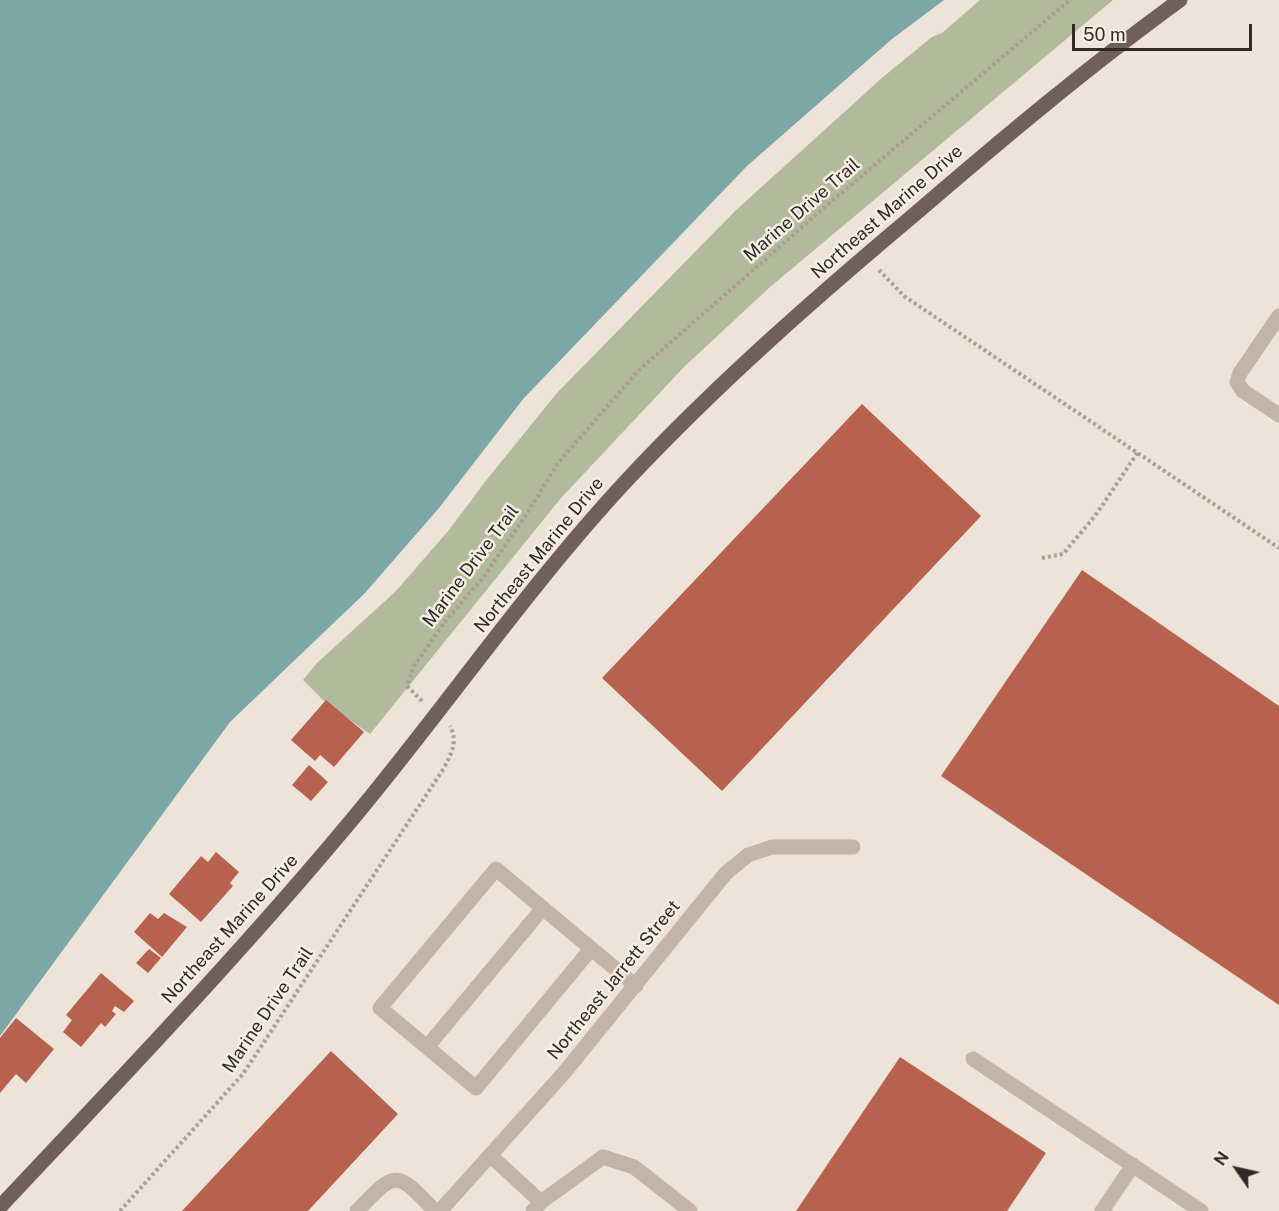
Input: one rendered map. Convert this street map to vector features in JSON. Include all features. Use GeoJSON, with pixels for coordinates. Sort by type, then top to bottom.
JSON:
{"type":"FeatureCollection","features":[{"type":"Feature","properties":{"kind":"main road","name":"Northeast Marine Drive"},"geometry":{"type":"LineString","coordinates":[[0,1207],[253,934],[361,808],[582,532],[632,475],[712,393],[866,255],[1066,86],[1180,0]]}},
{"type":"Feature","properties":{"kind":"street"},"geometry":{"type":"LineString","coordinates":[[1279,316],[1240,373],[1237,382],[1243,391],[1279,415]]}},
{"type":"Feature","properties":{"kind":"street","name":"Northeast Jarrett Street"},"geometry":{"type":"LineString","coordinates":[[440,1211],[491,1156],[636,986],[726,873],[748,855],[772,847],[853,847]]}},
{"type":"Feature","properties":{"kind":"street"},"geometry":{"type":"LineString","coordinates":[[591,949],[476,1088],[380,1008],[496,869],[636,986]]}},
{"type":"Feature","properties":{"kind":"street"},"geometry":{"type":"LineString","coordinates":[[427,1047],[543,908]]}},
{"type":"Feature","properties":{"kind":"street"},"geometry":{"type":"LineString","coordinates":[[973,1059],[1201,1211]]}},
{"type":"Feature","properties":{"kind":"street"},"geometry":{"type":"LineString","coordinates":[[491,1156],[537,1206],[603,1157],[634,1167],[690,1211]]}},
{"type":"Feature","properties":{"kind":"street"},"geometry":{"type":"LineString","coordinates":[[1102,1211],[1133,1165]]}},
{"type":"Feature","properties":{"kind":"street"},"geometry":{"type":"LineString","coordinates":[[357,1211],[383,1185],[394,1180],[408,1183],[435,1211]]}},
{"type":"Feature","properties":{"kind":"path","name":"Marine Drive Trail"},"geometry":{"type":"LineString","coordinates":[[120,1211],[243,1074],[444,768],[455,746],[454,734],[449,723],[435,714],[407,686],[414,666],[446,620],[482,579],[558,463],[638,371],[826,206],[1070,0]]}},
{"type":"Feature","properties":{"kind":"path"},"geometry":{"type":"LineString","coordinates":[[866,255],[904,296],[1279,548]]}},
{"type":"Feature","properties":{"kind":"path"},"geometry":{"type":"LineString","coordinates":[[1042,558],[1063,554],[1095,516],[1138,452]]}},
{"type":"Feature","properties":{"kind":"green space"},"geometry":{"type":"Polygon","coordinates":[[[980,0],[1113,0],[770,287],[684,367],[561,498],[370,734],[328,705],[303,680],[317,663],[396,591],[449,530],[557,393],[735,211],[883,77],[932,37],[942,33],[980,0]]]}},
{"type":"Feature","properties":{"kind":"water"},"geometry":{"type":"Polygon","coordinates":[[[0,0],[944,0],[892,39],[747,166],[524,398],[439,508],[365,593],[230,722],[0,1036],[0,0]]]}},
{"type":"Feature","properties":{"kind":"building"},"geometry":{"type":"Polygon","coordinates":[[[862,404],[981,516],[722,791],[602,678],[862,404]]]}},
{"type":"Feature","properties":{"kind":"building"},"geometry":{"type":"Polygon","coordinates":[[[1082,570],[1279,706],[1279,1005],[941,776],[1082,570]]]}},
{"type":"Feature","properties":{"kind":"building"},"geometry":{"type":"Polygon","coordinates":[[[326,700],[364,732],[334,767],[320,755],[315,761],[291,740],[326,700]]]}},
{"type":"Feature","properties":{"kind":"building"},"geometry":{"type":"Polygon","coordinates":[[[309,765],[328,782],[311,801],[292,785],[309,765]]]}},
{"type":"Feature","properties":{"kind":"building"},"geometry":{"type":"Polygon","coordinates":[[[216,852],[239,872],[230,883],[233,886],[201,922],[169,894],[201,856],[208,862],[216,852]]]}},
{"type":"Feature","properties":{"kind":"building"},"geometry":{"type":"Polygon","coordinates":[[[150,913],[158,919],[164,913],[187,927],[162,957],[134,932],[150,913]]]}},
{"type":"Feature","properties":{"kind":"building"},"geometry":{"type":"Polygon","coordinates":[[[149,949],[161,958],[148,973],[136,963],[149,949]]]}},
{"type":"Feature","properties":{"kind":"building"},"geometry":{"type":"Polygon","coordinates":[[[101,973],[134,1001],[124,1012],[115,1006],[112,1011],[116,1014],[105,1027],[101,1023],[81,1047],[63,1032],[72,1020],[66,1015],[101,973]]]}},
{"type":"Feature","properties":{"kind":"building"},"geometry":{"type":"Polygon","coordinates":[[[16,1018],[54,1049],[26,1083],[16,1074],[0,1093],[0,1038],[16,1018]]]}},
{"type":"Feature","properties":{"kind":"building"},"geometry":{"type":"Polygon","coordinates":[[[331,1051],[398,1114],[308,1211],[182,1211],[331,1051]]]}},
{"type":"Feature","properties":{"kind":"building"},"geometry":{"type":"Polygon","coordinates":[[[900,1057],[1046,1153],[1007,1211],[796,1211],[900,1057]]]}}]}
